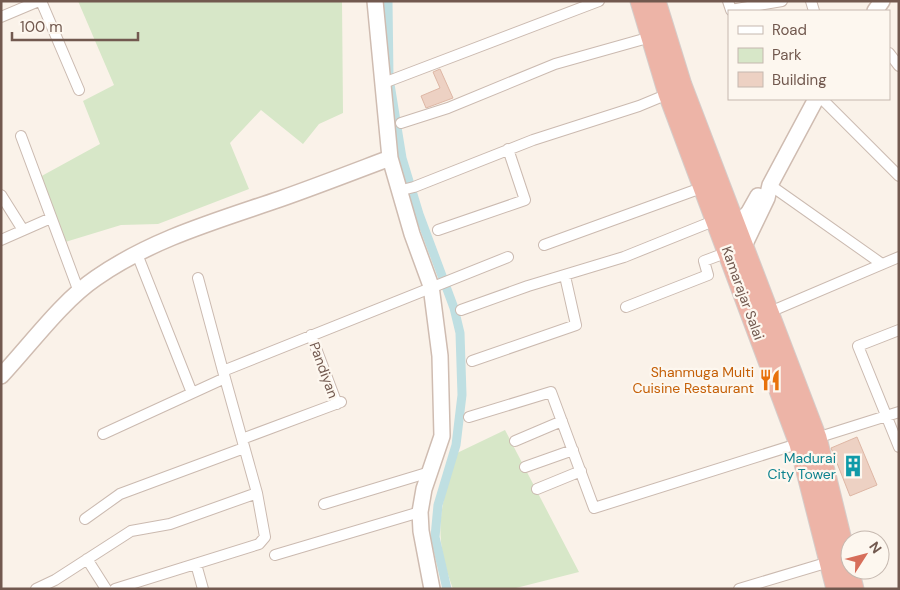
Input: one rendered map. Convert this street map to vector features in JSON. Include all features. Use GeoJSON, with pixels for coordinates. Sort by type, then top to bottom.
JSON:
{"type":"FeatureCollection","features":[{"type":"Feature","properties":{"kind":"highway","name":"Kamarajar Salai"},"geometry":{"type":"LineString","coordinates":[[640,1],[668,94],[716,220],[762,316],[808,441],[854,589]]}},
{"type":"Feature","properties":{"kind":"highway","name":"Kamarajar Salai"},"geometry":{"type":"LineString","coordinates":[[656,1],[682,85],[735,225],[731,249]]}},
{"type":"Feature","properties":{"kind":"highway","name":"Kamarajar Salai"},"geometry":{"type":"LineString","coordinates":[[808,441],[836,589]]}},
{"type":"Feature","properties":{"kind":"main road"},"geometry":{"type":"LineString","coordinates":[[375,1],[388,81],[390,158],[407,189],[440,283],[442,436],[430,472],[420,512],[421,531],[432,589]]}},
{"type":"Feature","properties":{"kind":"main road"},"geometry":{"type":"LineString","coordinates":[[731,249],[767,198],[770,185],[815,100]]}},
{"type":"Feature","properties":{"kind":"main road"},"geometry":{"type":"LineString","coordinates":[[1,376],[79,292],[96,278],[138,254],[197,226],[390,158]]}},
{"type":"Feature","properties":{"kind":"main road"},"geometry":{"type":"LineString","coordinates":[[735,225],[749,212],[760,192],[770,185]]}},
{"type":"Feature","properties":{"kind":"street"},"geometry":{"type":"LineString","coordinates":[[1,17],[40,1],[79,90]]}},
{"type":"Feature","properties":{"kind":"street"},"geometry":{"type":"LineString","coordinates":[[388,81],[599,1]]}},
{"type":"Feature","properties":{"kind":"street"},"geometry":{"type":"LineString","coordinates":[[728,1],[731,10],[782,1]]}},
{"type":"Feature","properties":{"kind":"street"},"geometry":{"type":"LineString","coordinates":[[401,123],[448,108],[555,64],[651,37]]}},
{"type":"Feature","properties":{"kind":"street"},"geometry":{"type":"LineString","coordinates":[[890,54],[899,66]]}},
{"type":"Feature","properties":{"kind":"street"},"geometry":{"type":"LineString","coordinates":[[407,189],[508,149],[639,106],[668,94]]}},
{"type":"Feature","properties":{"kind":"street"},"geometry":{"type":"LineString","coordinates":[[823,100],[899,176]]}},
{"type":"Feature","properties":{"kind":"street"},"geometry":{"type":"LineString","coordinates":[[21,136],[79,292]]}},
{"type":"Feature","properties":{"kind":"street"},"geometry":{"type":"LineString","coordinates":[[438,230],[526,200],[508,149]]}},
{"type":"Feature","properties":{"kind":"street"},"geometry":{"type":"LineString","coordinates":[[770,185],[882,264]]}},
{"type":"Feature","properties":{"kind":"street"},"geometry":{"type":"LineString","coordinates":[[544,245],[704,187]]}},
{"type":"Feature","properties":{"kind":"street"},"geometry":{"type":"LineString","coordinates":[[1,195],[23,230]]}},
{"type":"Feature","properties":{"kind":"street"},"geometry":{"type":"LineString","coordinates":[[1,240],[51,218]]}},
{"type":"Feature","properties":{"kind":"street"},"geometry":{"type":"LineString","coordinates":[[461,310],[528,286],[624,257],[716,220],[735,225]]}},
{"type":"Feature","properties":{"kind":"street"},"geometry":{"type":"LineString","coordinates":[[626,307],[708,275],[704,262],[731,249]]}},
{"type":"Feature","properties":{"kind":"street"},"geometry":{"type":"LineString","coordinates":[[138,254],[192,393]]}},
{"type":"Feature","properties":{"kind":"street"},"geometry":{"type":"LineString","coordinates":[[103,434],[311,335],[508,257]]}},
{"type":"Feature","properties":{"kind":"street"},"geometry":{"type":"LineString","coordinates":[[762,316],[899,257]]}},
{"type":"Feature","properties":{"kind":"street"},"geometry":{"type":"LineString","coordinates":[[472,361],[576,325],[565,276]]}},
{"type":"Feature","properties":{"kind":"street"},"geometry":{"type":"LineString","coordinates":[[115,589],[145,585],[196,564],[259,544],[264,540],[256,493],[198,278]]}},
{"type":"Feature","properties":{"kind":"street"},"geometry":{"type":"LineString","coordinates":[[899,330],[858,346],[899,446]]}},
{"type":"Feature","properties":{"kind":"street","name":"Pandiyan"},"geometry":{"type":"LineString","coordinates":[[243,443],[339,403],[311,335]]}},
{"type":"Feature","properties":{"kind":"street"},"geometry":{"type":"LineString","coordinates":[[469,417],[551,392],[594,508],[899,412]]}},
{"type":"Feature","properties":{"kind":"street"},"geometry":{"type":"LineString","coordinates":[[515,441],[562,421]]}},
{"type":"Feature","properties":{"kind":"street"},"geometry":{"type":"LineString","coordinates":[[85,519],[120,494],[243,443]]}},
{"type":"Feature","properties":{"kind":"street"},"geometry":{"type":"LineString","coordinates":[[525,467],[573,450]]}},
{"type":"Feature","properties":{"kind":"street"},"geometry":{"type":"LineString","coordinates":[[537,489],[581,471]]}},
{"type":"Feature","properties":{"kind":"street"},"geometry":{"type":"LineString","coordinates":[[324,504],[430,472]]}},
{"type":"Feature","properties":{"kind":"street"},"geometry":{"type":"LineString","coordinates":[[36,589],[52,586],[87,559],[131,531],[181,521],[256,493]]}},
{"type":"Feature","properties":{"kind":"street"},"geometry":{"type":"LineString","coordinates":[[275,555],[420,512]]}},
{"type":"Feature","properties":{"kind":"street"},"geometry":{"type":"LineString","coordinates":[[87,559],[106,589]]}},
{"type":"Feature","properties":{"kind":"street"},"geometry":{"type":"LineString","coordinates":[[739,589],[830,562]]}},
{"type":"Feature","properties":{"kind":"street"},"geometry":{"type":"LineString","coordinates":[[196,564],[204,589]]}},
{"type":"Feature","properties":{"kind":"green space"},"geometry":{"type":"Polygon","coordinates":[[[78,1],[342,1],[343,113],[319,124],[303,144],[261,110],[230,143],[249,189],[158,224],[121,225],[62,243],[38,178],[100,144],[83,101],[114,85],[78,1]]]}},
{"type":"Feature","properties":{"kind":"green space"},"geometry":{"type":"Polygon","coordinates":[[[505,430],[579,572],[512,589],[453,589],[442,551],[441,520],[446,489],[457,453],[505,430]]]}},
{"type":"Feature","properties":{"kind":"building"},"geometry":{"type":"Polygon","coordinates":[[[440,69],[453,98],[426,108],[421,96],[440,88],[433,72],[440,69]]]}},
{"type":"Feature","properties":{"kind":"building","name":"Madurai City Tower"},"geometry":{"type":"Polygon","coordinates":[[[857,437],[877,485],[850,496],[831,448],[857,437]]]}},
{"type":"Feature","properties":{"kind":"waterway"},"geometry":{"type":"LineString","coordinates":[[388,1],[389,78],[402,158],[419,214],[454,308],[460,333],[462,395],[456,445],[438,505],[435,537],[447,589]]}},
{"type":"Feature","properties":{"kind":"place","name":"Shanmuga Multi Cuisine Restaurant"},"geometry":{"type":"Point","coordinates":[770,380]}},
{"type":"Feature","properties":{"kind":"place","name":"Madurai City Tower"},"geometry":{"type":"Point","coordinates":[853,466]}}]}
